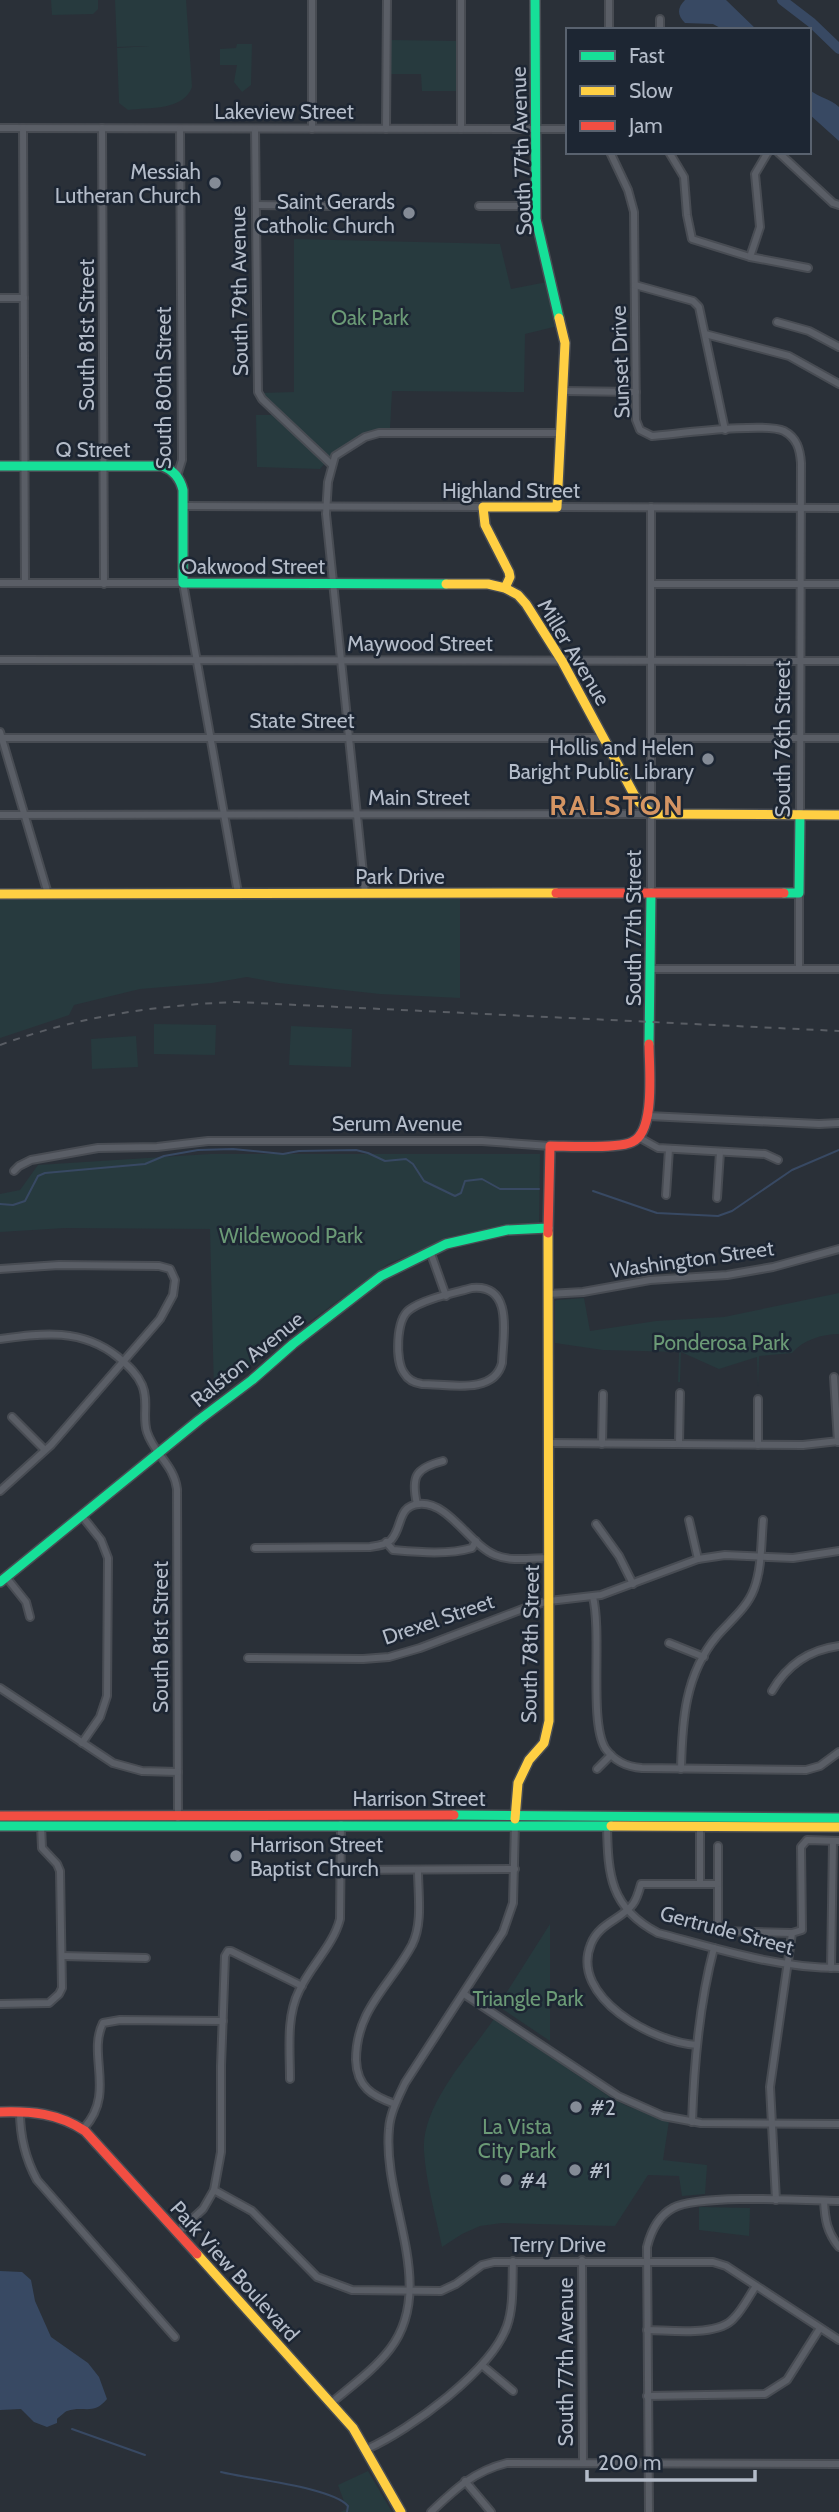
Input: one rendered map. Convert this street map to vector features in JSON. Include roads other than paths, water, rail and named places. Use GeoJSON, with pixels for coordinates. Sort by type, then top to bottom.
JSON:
{"type":"FeatureCollection","features":[{"type":"Feature","properties":{"kind":"street"},"geometry":{"type":"LineString","coordinates":[[312,0],[312,129]]}},
{"type":"Feature","properties":{"kind":"street"},"geometry":{"type":"LineString","coordinates":[[386,129],[387,0]]}},
{"type":"Feature","properties":{"kind":"street"},"geometry":{"type":"LineString","coordinates":[[461,0],[461,129]]}},
{"type":"Feature","properties":{"kind":"street","name":"South 77th Avenue"},"geometry":{"type":"LineString","coordinates":[[535,0],[538,231],[564,336],[557,507]]}},
{"type":"Feature","properties":{"kind":"street"},"geometry":{"type":"LineString","coordinates":[[609,0],[609,28]]}},
{"type":"Feature","properties":{"kind":"street"},"geometry":{"type":"LineString","coordinates":[[660,19],[660,28]]}},
{"type":"Feature","properties":{"kind":"street","name":"Lakeview Street"},"geometry":{"type":"LineString","coordinates":[[0,128],[566,129]]}},
{"type":"Feature","properties":{"kind":"street"},"geometry":{"type":"LineString","coordinates":[[23,128],[25,583]]}},
{"type":"Feature","properties":{"kind":"street","name":"South 81st Street"},"geometry":{"type":"LineString","coordinates":[[102,128],[104,583]]}},
{"type":"Feature","properties":{"kind":"street","name":"South 80th Street"},"geometry":{"type":"LineString","coordinates":[[180,129],[182,460],[177,476],[182,483],[183,583],[238,893]]}},
{"type":"Feature","properties":{"kind":"street","name":"South 79th Avenue"},"geometry":{"type":"LineString","coordinates":[[255,129],[258,392],[262,399],[331,464]]}},
{"type":"Feature","properties":{"kind":"street","name":"Sunset Drive"},"geometry":{"type":"LineString","coordinates":[[611,154],[633,206],[637,425],[648,435],[771,427],[790,435],[800,453],[800,508]]}},
{"type":"Feature","properties":{"kind":"street"},"geometry":{"type":"LineString","coordinates":[[670,154],[684,177],[692,239],[750,257],[808,268]]}},
{"type":"Feature","properties":{"kind":"street"},"geometry":{"type":"LineString","coordinates":[[750,257],[760,228],[755,174],[767,154]]}},
{"type":"Feature","properties":{"kind":"street"},"geometry":{"type":"LineString","coordinates":[[780,154],[833,203],[839,205]]}},
{"type":"Feature","properties":{"kind":"street"},"geometry":{"type":"LineString","coordinates":[[256,205],[335,206]]}},
{"type":"Feature","properties":{"kind":"street"},"geometry":{"type":"LineString","coordinates":[[479,206],[536,206]]}},
{"type":"Feature","properties":{"kind":"street"},"geometry":{"type":"LineString","coordinates":[[635,285],[696,304],[700,311],[724,430]]}},
{"type":"Feature","properties":{"kind":"street"},"geometry":{"type":"LineString","coordinates":[[0,298],[24,298]]}},
{"type":"Feature","properties":{"kind":"street"},"geometry":{"type":"LineString","coordinates":[[777,321],[808,331],[839,347]]}},
{"type":"Feature","properties":{"kind":"street"},"geometry":{"type":"LineString","coordinates":[[705,334],[789,356],[839,384]]}},
{"type":"Feature","properties":{"kind":"street"},"geometry":{"type":"LineString","coordinates":[[562,391],[636,392]]}},
{"type":"Feature","properties":{"kind":"street"},"geometry":{"type":"LineString","coordinates":[[365,893],[333,584],[327,507],[331,464],[335,456],[365,437],[379,433],[560,433]]}},
{"type":"Feature","properties":{"kind":"street","name":"Q Street"},"geometry":{"type":"LineString","coordinates":[[1,466],[162,466],[177,476]]}},
{"type":"Feature","properties":{"kind":"street","name":"Highland Street"},"geometry":{"type":"LineString","coordinates":[[183,506],[839,508]]}},
{"type":"Feature","properties":{"kind":"street"},"geometry":{"type":"LineString","coordinates":[[483,507],[485,524],[509,572],[510,577],[505,588]]}},
{"type":"Feature","properties":{"kind":"street","name":"South 77th Street"},"geometry":{"type":"LineString","coordinates":[[639,1138],[645,1130],[648,1116],[651,969],[651,507]]}},
{"type":"Feature","properties":{"kind":"street","name":"South 76th Street"},"geometry":{"type":"LineString","coordinates":[[799,969],[800,508]]}},
{"type":"Feature","properties":{"kind":"street","name":"Oakwood Street"},"geometry":{"type":"LineString","coordinates":[[0,583],[488,584],[505,588]]}},
{"type":"Feature","properties":{"kind":"street"},"geometry":{"type":"LineString","coordinates":[[652,584],[839,584]]}},
{"type":"Feature","properties":{"kind":"street","name":"Miller Avenue"},"geometry":{"type":"LineString","coordinates":[[505,588],[518,595],[526,604],[562,661],[637,800],[652,814]]}},
{"type":"Feature","properties":{"kind":"street","name":"Maywood Street"},"geometry":{"type":"LineString","coordinates":[[0,660],[839,662]]}},
{"type":"Feature","properties":{"kind":"street"},"geometry":{"type":"LineString","coordinates":[[1,736],[48,894]]}},
{"type":"Feature","properties":{"kind":"street","name":"State Street"},"geometry":{"type":"LineString","coordinates":[[1,736],[604,738]]}},
{"type":"Feature","properties":{"kind":"street"},"geometry":{"type":"LineString","coordinates":[[651,738],[839,738]]}},
{"type":"Feature","properties":{"kind":"street","name":"Main Street"},"geometry":{"type":"LineString","coordinates":[[0,815],[839,815]]}},
{"type":"Feature","properties":{"kind":"street","name":"Park Drive"},"geometry":{"type":"LineString","coordinates":[[0,894],[799,894]]}},
{"type":"Feature","properties":{"kind":"street"},"geometry":{"type":"LineString","coordinates":[[651,969],[839,969]]}},
{"type":"Feature","properties":{"kind":"street"},"geometry":{"type":"LineString","coordinates":[[648,1116],[839,1123]]}},
{"type":"Feature","properties":{"kind":"street"},"geometry":{"type":"LineString","coordinates":[[639,1138],[652,1146],[669,1149],[765,1154],[778,1160]]}},
{"type":"Feature","properties":{"kind":"street","name":"Serum Avenue"},"geometry":{"type":"LineString","coordinates":[[14,1171],[31,1160],[98,1148],[157,1147],[200,1141],[482,1141],[550,1146],[627,1144],[639,1138]]}},
{"type":"Feature","properties":{"kind":"street","name":"South 78th Street"},"geometry":{"type":"LineString","coordinates":[[330,2404],[389,2350],[405,2322],[411,2292],[404,2240],[389,2171],[389,2126],[405,2083],[503,1932],[511,1911],[518,1783],[529,1760],[544,1743],[549,1721],[550,1146]]}},
{"type":"Feature","properties":{"kind":"street"},"geometry":{"type":"LineString","coordinates":[[666,1195],[669,1149]]}},
{"type":"Feature","properties":{"kind":"street"},"geometry":{"type":"LineString","coordinates":[[717,1198],[720,1152]]}},
{"type":"Feature","properties":{"kind":"street","name":"Ralston Avenue"},"geometry":{"type":"LineString","coordinates":[[3,1580],[293,1344],[381,1276],[430,1251],[474,1236],[507,1230],[548,1228]]}},
{"type":"Feature","properties":{"kind":"street","name":"Washington Street"},"geometry":{"type":"LineString","coordinates":[[548,1294],[583,1292],[650,1280],[727,1275],[773,1267],[839,1249]]}},
{"type":"Feature","properties":{"kind":"street"},"geometry":{"type":"LineString","coordinates":[[430,1251],[446,1296]]}},
{"type":"Feature","properties":{"kind":"street"},"geometry":{"type":"LineString","coordinates":[[0,1269],[60,1265],[159,1266],[167,1267],[173,1272],[175,1286],[167,1311],[124,1362],[45,1450],[0,1491]]}},
{"type":"Feature","properties":{"kind":"street"},"geometry":{"type":"LineString","coordinates":[[472,1288],[488,1288],[496,1293],[501,1303],[502,1363],[498,1374],[489,1382],[422,1384],[408,1378],[401,1368],[400,1326],[404,1315],[413,1307],[446,1296],[472,1288]]}},
{"type":"Feature","properties":{"kind":"street","name":"South 81st Street"},"geometry":{"type":"LineString","coordinates":[[0,1339],[43,1335],[78,1336],[96,1341],[124,1362],[136,1374],[143,1387],[146,1427],[150,1440],[171,1469],[177,1489],[178,1821]]}},
{"type":"Feature","properties":{"kind":"street"},"geometry":{"type":"LineString","coordinates":[[549,1443],[803,1445],[838,1441],[834,1377]]}},
{"type":"Feature","properties":{"kind":"street"},"geometry":{"type":"LineString","coordinates":[[679,1444],[680,1393]]}},
{"type":"Feature","properties":{"kind":"street"},"geometry":{"type":"LineString","coordinates":[[602,1444],[603,1394]]}},
{"type":"Feature","properties":{"kind":"street"},"geometry":{"type":"LineString","coordinates":[[758,1399],[758,1445]]}},
{"type":"Feature","properties":{"kind":"street"},"geometry":{"type":"LineString","coordinates":[[12,1417],[45,1450]]}},
{"type":"Feature","properties":{"kind":"street"},"geometry":{"type":"LineString","coordinates":[[417,1504],[415,1477],[425,1466],[443,1461]]}},
{"type":"Feature","properties":{"kind":"street"},"geometry":{"type":"LineString","coordinates":[[255,1548],[370,1547],[386,1542],[393,1535],[405,1510],[417,1504],[429,1504],[438,1508],[493,1555],[502,1558],[549,1558]]}},
{"type":"Feature","properties":{"kind":"street"},"geometry":{"type":"LineString","coordinates":[[82,1516],[101,1540],[107,1558],[108,1673],[104,1706],[82,1742]]}},
{"type":"Feature","properties":{"kind":"street"},"geometry":{"type":"LineString","coordinates":[[689,1520],[698,1559]]}},
{"type":"Feature","properties":{"kind":"street"},"geometry":{"type":"LineString","coordinates":[[681,1769],[685,1706],[692,1682],[716,1637],[750,1597],[756,1582],[763,1520]]}},
{"type":"Feature","properties":{"kind":"street"},"geometry":{"type":"LineString","coordinates":[[596,1524],[619,1556],[633,1584]]}},
{"type":"Feature","properties":{"kind":"street"},"geometry":{"type":"LineString","coordinates":[[386,1542],[393,1550],[436,1551],[472,1548],[476,1541]]}},
{"type":"Feature","properties":{"kind":"street","name":"Drexel Street"},"geometry":{"type":"LineString","coordinates":[[248,1658],[389,1657],[549,1601],[593,1597],[698,1559],[725,1555],[793,1558],[839,1550]]}},
{"type":"Feature","properties":{"kind":"street"},"geometry":{"type":"LineString","coordinates":[[3,1580],[26,1602],[30,1616]]}},
{"type":"Feature","properties":{"kind":"street"},"geometry":{"type":"LineString","coordinates":[[593,1597],[598,1630],[598,1728],[604,1745],[620,1762],[633,1767],[806,1770],[837,1757]]}},
{"type":"Feature","properties":{"kind":"street"},"geometry":{"type":"LineString","coordinates":[[669,1643],[704,1657]]}},
{"type":"Feature","properties":{"kind":"street"},"geometry":{"type":"LineString","coordinates":[[772,1691],[785,1672],[802,1658],[822,1649],[839,1646]]}},
{"type":"Feature","properties":{"kind":"street"},"geometry":{"type":"LineString","coordinates":[[0,1688],[105,1758],[123,1767],[142,1771],[178,1772]]}},
{"type":"Feature","properties":{"kind":"street"},"geometry":{"type":"LineString","coordinates":[[597,1769],[611,1755]]}},
{"type":"Feature","properties":{"kind":"street","name":"Harrison Street"},"geometry":{"type":"LineString","coordinates":[[0,1816],[178,1821],[839,1818]]}},
{"type":"Feature","properties":{"kind":"street"},"geometry":{"type":"LineString","coordinates":[[0,2004],[49,2003],[62,1988],[60,1871],[42,1848],[41,1818]]}},
{"type":"Feature","properties":{"kind":"street","name":"Harrison Street"},"geometry":{"type":"LineString","coordinates":[[0,1826],[41,1818]]}},
{"type":"Feature","properties":{"kind":"street"},"geometry":{"type":"LineString","coordinates":[[290,2079],[290,2022],[294,2003],[303,1983],[337,1931],[340,1919],[341,1820]]}},
{"type":"Feature","properties":{"kind":"street"},"geometry":{"type":"LineString","coordinates":[[607,1821],[608,1866],[615,1892],[626,1911]]}},
{"type":"Feature","properties":{"kind":"street","name":"Harrison Street"},"geometry":{"type":"LineString","coordinates":[[607,1821],[700,1826],[839,1827]]}},
{"type":"Feature","properties":{"kind":"street"},"geometry":{"type":"LineString","coordinates":[[700,1826],[700,1884]]}},
{"type":"Feature","properties":{"kind":"street"},"geometry":{"type":"LineString","coordinates":[[718,1846],[718,1931],[792,1933],[802,1930],[801,1847],[807,1840],[836,1841],[835,1968]]}},
{"type":"Feature","properties":{"kind":"street"},"geometry":{"type":"LineString","coordinates":[[342,1870],[514,1869]]}},
{"type":"Feature","properties":{"kind":"street"},"geometry":{"type":"LineString","coordinates":[[395,2104],[366,2091],[359,2080],[357,2045],[365,2015],[412,1945],[417,1930],[418,1870]]}},
{"type":"Feature","properties":{"kind":"street"},"geometry":{"type":"LineString","coordinates":[[697,2045],[672,2042],[656,2035],[609,2006],[596,1990],[589,1972],[587,1955],[598,1931],[634,1904],[641,1884],[718,1884]]}},
{"type":"Feature","properties":{"kind":"street","name":"Gertrude Street"},"geometry":{"type":"LineString","coordinates":[[626,1911],[658,1933],[787,1965],[835,1968]]}},
{"type":"Feature","properties":{"kind":"street"},"geometry":{"type":"LineString","coordinates":[[776,2200],[769,2087],[792,1933]]}},
{"type":"Feature","properties":{"kind":"street"},"geometry":{"type":"LineString","coordinates":[[692,2122],[701,2013],[714,1948]]}},
{"type":"Feature","properties":{"kind":"street"},"geometry":{"type":"LineString","coordinates":[[177,2233],[203,2210],[214,2190],[221,2152],[225,1956],[228,1951],[303,1983]]}},
{"type":"Feature","properties":{"kind":"street"},"geometry":{"type":"LineString","coordinates":[[62,1956],[146,1958]]}},
{"type":"Feature","properties":{"kind":"street"},"geometry":{"type":"LineString","coordinates":[[464,1994],[618,2096],[663,2116],[692,2122],[839,2124]]}},
{"type":"Feature","properties":{"kind":"street"},"geometry":{"type":"LineString","coordinates":[[84,2128],[95,2113],[100,2095],[100,2038],[103,2023],[120,2020],[223,2021]]}},
{"type":"Feature","properties":{"kind":"street","name":"Park View Boulevard"},"geometry":{"type":"LineString","coordinates":[[0,2112],[42,2113],[61,2117],[84,2128],[353,2428],[367,2449],[382,2484],[401,2512]]}},
{"type":"Feature","properties":{"kind":"street"},"geometry":{"type":"LineString","coordinates":[[20,2112],[23,2146],[28,2165],[37,2180],[175,2337]]}},
{"type":"Feature","properties":{"kind":"street","name":"Terry Drive"},"geometry":{"type":"LineString","coordinates":[[214,2190],[252,2211],[317,2277],[352,2290],[440,2291],[456,2284],[482,2265],[494,2262],[713,2262],[726,2266],[839,2340]]}},
{"type":"Feature","properties":{"kind":"street"},"geometry":{"type":"LineString","coordinates":[[824,2201],[825,2223],[829,2235],[839,2248]]}},
{"type":"Feature","properties":{"kind":"street"},"geometry":{"type":"LineString","coordinates":[[649,2512],[647,2261],[650,2234],[658,2221],[673,2207],[683,2203],[839,2201]]}},
{"type":"Feature","properties":{"kind":"street","name":"South 77th Avenue"},"geometry":{"type":"LineString","coordinates":[[582,2260],[583,2463]]}},
{"type":"Feature","properties":{"kind":"street"},"geometry":{"type":"LineString","coordinates":[[367,2449],[403,2429],[483,2366],[507,2326],[511,2311],[513,2261]]}},
{"type":"Feature","properties":{"kind":"street"},"geometry":{"type":"LineString","coordinates":[[647,2330],[715,2330],[734,2319],[756,2286]]}},
{"type":"Feature","properties":{"kind":"street"},"geometry":{"type":"LineString","coordinates":[[647,2396],[765,2394],[787,2380],[820,2328]]}},
{"type":"Feature","properties":{"kind":"street"},"geometry":{"type":"LineString","coordinates":[[483,2366],[513,2391]]}},
{"type":"Feature","properties":{"kind":"street"},"geometry":{"type":"LineString","coordinates":[[431,2512],[465,2481],[491,2467],[507,2463],[839,2464]]}},
{"type":"Feature","properties":{"kind":"street"},"geometry":{"type":"LineString","coordinates":[[465,2481],[491,2512]]}},
{"type":"Feature","properties":{"kind":"water"},"geometry":{"type":"Polygon","coordinates":[[[685,0],[726,0],[755,28],[720,28],[713,24],[685,23],[680,17],[680,6],[685,0]]]}},
{"type":"Feature","properties":{"kind":"water"},"geometry":{"type":"Polygon","coordinates":[[[811,90],[839,107],[839,141],[811,116],[811,90]]]}},
{"type":"Feature","properties":{"kind":"water"},"geometry":{"type":"Polygon","coordinates":[[[0,2271],[22,2272],[31,2280],[35,2301],[51,2337],[88,2363],[99,2377],[107,2399],[102,2404],[93,2409],[67,2411],[57,2419],[57,2423],[47,2427],[34,2422],[21,2409],[0,2410],[0,2271]]]}},
{"type":"Feature","properties":{"kind":"waterway"},"geometry":{"type":"LineString","coordinates":[[782,0],[812,23],[839,49]]}},
{"type":"Feature","properties":{"kind":"waterway"},"geometry":{"type":"LineString","coordinates":[[0,1204],[13,1205],[25,1201],[38,1176],[45,1173],[145,1164],[164,1156],[198,1150],[233,1149],[283,1154],[299,1151],[356,1150],[385,1161],[406,1159],[413,1164],[424,1181],[455,1196],[461,1193],[465,1181],[482,1179],[500,1189],[539,1189]]}},
{"type":"Feature","properties":{"kind":"waterway"},"geometry":{"type":"LineString","coordinates":[[593,1191],[657,1213],[718,1216],[732,1211],[792,1170],[839,1150]]}},
{"type":"Feature","properties":{"kind":"waterway"},"geometry":{"type":"LineString","coordinates":[[72,2429],[145,2455]]}},
{"type":"Feature","properties":{"kind":"waterway"},"geometry":{"type":"LineString","coordinates":[[221,2472],[289,2484],[325,2494],[348,2506],[347,2512]]}},
{"type":"Feature","properties":{"kind":"railway"},"geometry":{"type":"LineString","coordinates":[[0,1045],[58,1027],[116,1014],[236,1002],[839,1031]]}},
{"type":"Feature","properties":{"kind":"place","name":"Messiah Lutheran Church"},"geometry":{"type":"Point","coordinates":[215,183]}},
{"type":"Feature","properties":{"kind":"place","name":"Saint Gerards Catholic Church"},"geometry":{"type":"Point","coordinates":[409,213]}},
{"type":"Feature","properties":{"kind":"place","name":"Hollis and Helen Baright Public Library"},"geometry":{"type":"Point","coordinates":[708,759]}},
{"type":"Feature","properties":{"kind":"place","name":"Harrison Street Baptist Church"},"geometry":{"type":"Point","coordinates":[236,1856]}},
{"type":"Feature","properties":{"kind":"place","name":"#2"},"geometry":{"type":"Point","coordinates":[576,2107]}},
{"type":"Feature","properties":{"kind":"place","name":"#1"},"geometry":{"type":"Point","coordinates":[575,2170]}},
{"type":"Feature","properties":{"kind":"place","name":"#4"},"geometry":{"type":"Point","coordinates":[506,2180]}},
{"type":"Feature","properties":{"kind":"district","name":"RALSTON"},"geometry":{"type":"Point","coordinates":[617,805]}},
{"type":"Feature","properties":{"kind":"park label","name":"Oak Park"},"geometry":{"type":"Point","coordinates":[370,317]}},
{"type":"Feature","properties":{"kind":"park label","name":"Wildewood Park"},"geometry":{"type":"Point","coordinates":[291,1235]}},
{"type":"Feature","properties":{"kind":"park label","name":"Ponderosa Park"},"geometry":{"type":"Point","coordinates":[721,1342]}},
{"type":"Feature","properties":{"kind":"park label","name":"Triangle Park"},"geometry":{"type":"Point","coordinates":[528,1998]}},
{"type":"Feature","properties":{"kind":"park label","name":"La Vista City Park"},"geometry":{"type":"Point","coordinates":[517,2138]}}]}
